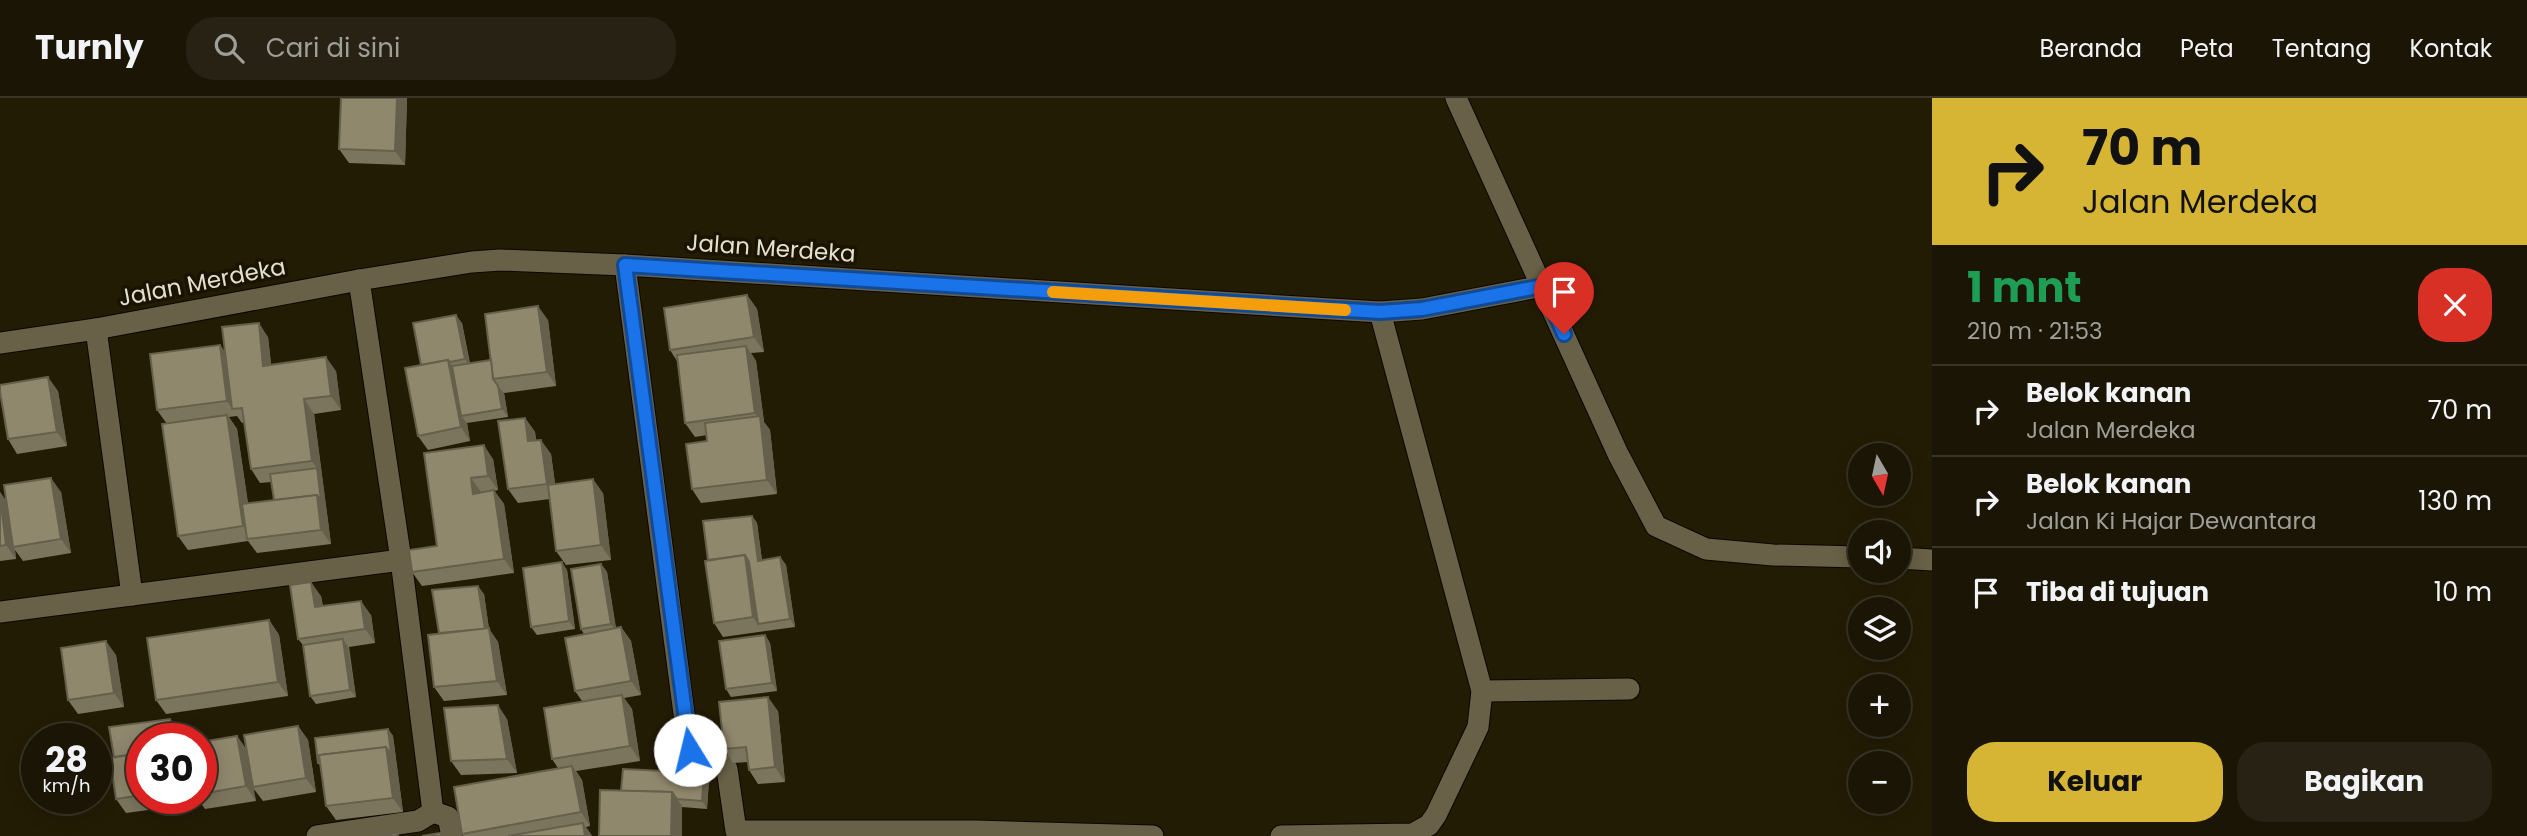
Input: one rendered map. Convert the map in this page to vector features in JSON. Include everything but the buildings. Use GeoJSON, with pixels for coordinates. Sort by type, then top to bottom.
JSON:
{"type":"FeatureCollection","features":[{"type":"Feature","properties":{"kind":"street"},"geometry":{"type":"LineString","coordinates":[[1457,98],[1618,454],[1656,526],[1706,549],[1773,555],[1848,556]]}},
{"type":"Feature","properties":{"kind":"street","name":"Jalan Merdeka"},"geometry":{"type":"LineString","coordinates":[[0,343],[96,329],[359,280],[500,260],[625,265],[1380,312],[1422,309],[1543,286]]}},
{"type":"Feature","properties":{"kind":"street"},"geometry":{"type":"LineString","coordinates":[[625,265],[688,744],[694,755],[723,764],[727,769],[736,831],[748,834],[1153,836]]}},
{"type":"Feature","properties":{"kind":"street"},"geometry":{"type":"LineString","coordinates":[[359,280],[401,561],[433,812]]}},
{"type":"Feature","properties":{"kind":"street"},"geometry":{"type":"LineString","coordinates":[[1281,836],[1413,834],[1429,825],[1478,727],[1482,691],[1380,312]]}},
{"type":"Feature","properties":{"kind":"street"},"geometry":{"type":"LineString","coordinates":[[96,329],[132,595]]}},
{"type":"Feature","properties":{"kind":"street"},"geometry":{"type":"LineString","coordinates":[[1911,559],[1932,560]]}},
{"type":"Feature","properties":{"kind":"street"},"geometry":{"type":"LineString","coordinates":[[0,612],[401,561]]}},
{"type":"Feature","properties":{"kind":"street"},"geometry":{"type":"LineString","coordinates":[[1482,691],[1629,689]]}},
{"type":"Feature","properties":{"kind":"street"},"geometry":{"type":"LineString","coordinates":[[317,836],[418,821],[433,812],[448,817],[452,836]]}},
{"type":"Feature","properties":{"kind":"slow traffic"},"geometry":{"type":"LineString","coordinates":[[1053,292],[1345,310]]}},
{"type":"Feature","properties":{"kind":"route"},"geometry":{"type":"LineString","coordinates":[[690,750],[625,265],[1380,312],[1422,309],[1543,286],[1564,334]]}}]}
